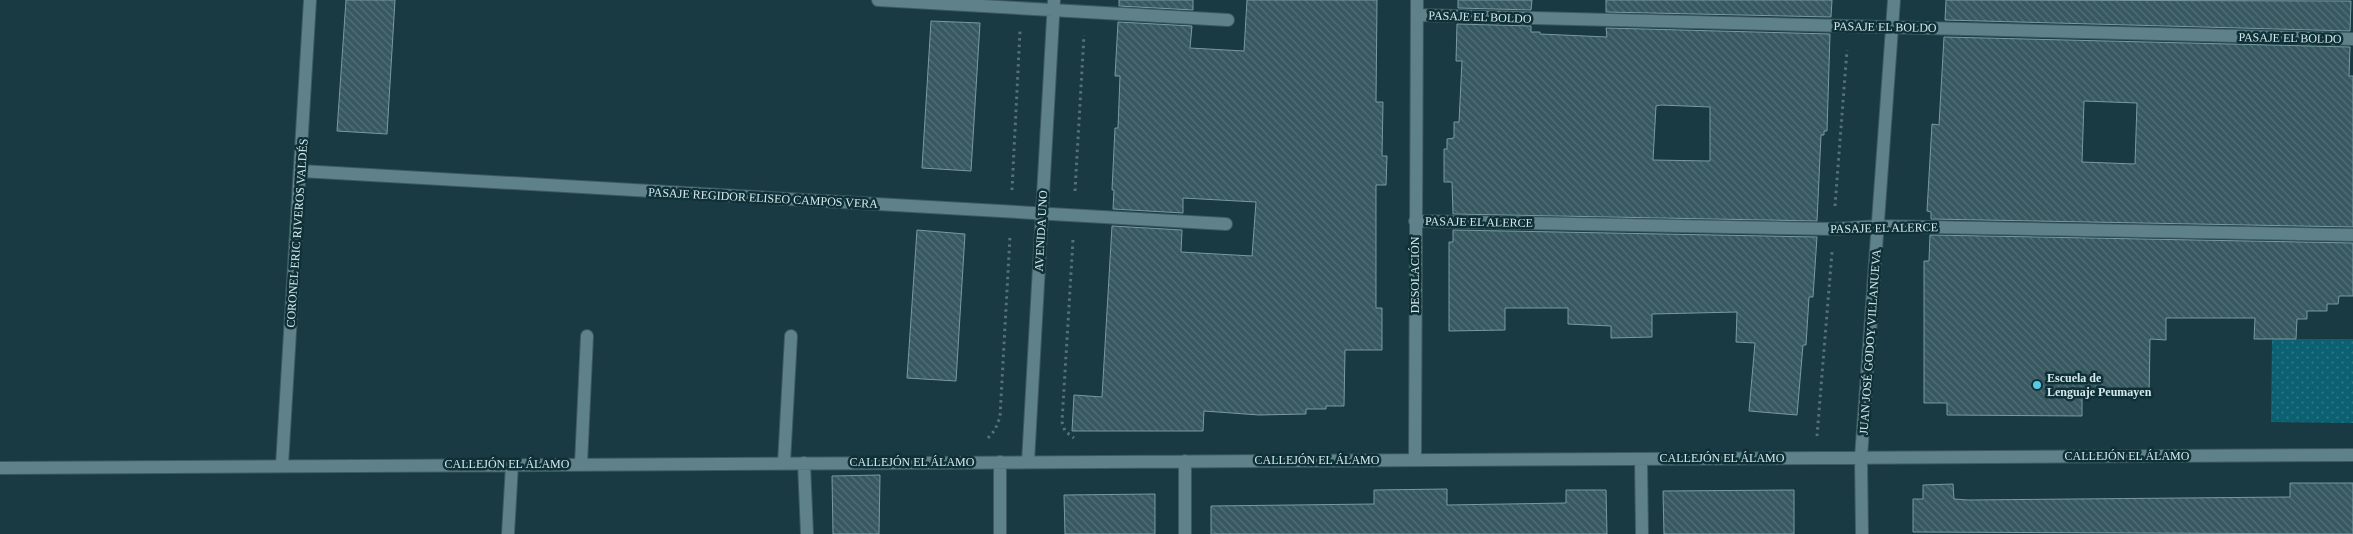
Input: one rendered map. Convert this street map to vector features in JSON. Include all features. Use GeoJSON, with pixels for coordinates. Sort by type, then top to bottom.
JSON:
{"type":"FeatureCollection","features":[{"type":"Feature","properties":{"kind":"street","name":"CORONEL ERIC RIVEROS VALDÉS"},"geometry":{"type":"LineString","coordinates":[[282,465],[310,0]]}},
{"type":"Feature","properties":{"kind":"street"},"geometry":{"type":"LineString","coordinates":[[878,0],[1054,5],[1080,12],[1228,20]]}},
{"type":"Feature","properties":{"kind":"street","name":"DESOLACIÓN"},"geometry":{"type":"LineString","coordinates":[[1415,460],[1417,0]]}},
{"type":"Feature","properties":{"kind":"street","name":"JUAN JOSÉ GODOY VILLANUEVA"},"geometry":{"type":"LineString","coordinates":[[1862,534],[1861,457],[1894,0]]}},
{"type":"Feature","properties":{"kind":"street","name":"AVENIDA UNO"},"geometry":{"type":"LineString","coordinates":[[1028,462],[1054,5]]}},
{"type":"Feature","properties":{"kind":"street","name":"PASAJE EL BOLDO"},"geometry":{"type":"LineString","coordinates":[[1417,15],[2353,39]]}},
{"type":"Feature","properties":{"kind":"street","name":"PASAJE REGIDOR ELISEO CAMPOS VERA"},"geometry":{"type":"LineString","coordinates":[[301,171],[1226,224]]}},
{"type":"Feature","properties":{"kind":"street","name":"PASAJE EL ALERCE"},"geometry":{"type":"LineString","coordinates":[[1415,221],[1834,229],[1878,226],[2353,235]]}},
{"type":"Feature","properties":{"kind":"street"},"geometry":{"type":"LineString","coordinates":[[581,464],[587,336]]}},
{"type":"Feature","properties":{"kind":"street"},"geometry":{"type":"LineString","coordinates":[[784,463],[791,336]]}},
{"type":"Feature","properties":{"kind":"street","name":"CALLEJÓN EL ÁLAMO"},"geometry":{"type":"LineString","coordinates":[[0,468],[804,462],[2353,455]]}},
{"type":"Feature","properties":{"kind":"street"},"geometry":{"type":"LineString","coordinates":[[1641,458],[1642,534]]}},
{"type":"Feature","properties":{"kind":"street"},"geometry":{"type":"LineString","coordinates":[[1184,461],[1185,534]]}},
{"type":"Feature","properties":{"kind":"street"},"geometry":{"type":"LineString","coordinates":[[804,462],[807,534]]}},
{"type":"Feature","properties":{"kind":"street"},"geometry":{"type":"LineString","coordinates":[[1000,462],[1000,534]]}},
{"type":"Feature","properties":{"kind":"street"},"geometry":{"type":"LineString","coordinates":[[508,534],[512,464]]}},
{"type":"Feature","properties":{"kind":"path"},"geometry":{"type":"LineString","coordinates":[[1080,12],[1084,27],[1062,422],[1069,434],[1074,438],[1080,439]]}},
{"type":"Feature","properties":{"kind":"shaded area"},"geometry":{"type":"Polygon","coordinates":[[[2272,339],[2353,339],[2353,423],[2271,422],[2272,339]]]}},
{"type":"Feature","properties":{"kind":"building"},"geometry":{"type":"Polygon","coordinates":[[[346,0],[395,0],[387,134],[337,131],[346,0]]]}},
{"type":"Feature","properties":{"kind":"building"},"geometry":{"type":"Polygon","coordinates":[[[1119,0],[1193,0],[1193,10],[1119,6],[1119,0]]]}},
{"type":"Feature","properties":{"kind":"building"},"geometry":{"type":"Polygon","coordinates":[[[1247,0],[1377,0],[1376,102],[1383,102],[1382,156],[1387,156],[1386,185],[1376,185],[1376,308],[1382,308],[1382,350],[1345,350],[1344,406],[1326,406],[1326,409],[1306,409],[1306,414],[1259,415],[1204,411],[1203,431],[1072,431],[1074,395],[1102,397],[1112,226],[1182,230],[1181,252],[1252,256],[1256,202],[1183,198],[1183,213],[1113,209],[1115,128],[1118,128],[1120,76],[1115,76],[1118,22],[1192,26],[1190,48],[1244,51],[1247,0]]]}},
{"type":"Feature","properties":{"kind":"building"},"geometry":{"type":"Polygon","coordinates":[[[1458,0],[1532,0],[1531,10],[1458,8],[1458,0]]]}},
{"type":"Feature","properties":{"kind":"building"},"geometry":{"type":"Polygon","coordinates":[[[1606,0],[1832,0],[1831,17],[1606,12],[1606,0]]]}},
{"type":"Feature","properties":{"kind":"building"},"geometry":{"type":"Polygon","coordinates":[[[1946,0],[2351,1],[2350,31],[1945,20],[1946,0]]]}},
{"type":"Feature","properties":{"kind":"building"},"geometry":{"type":"Polygon","coordinates":[[[931,21],[980,23],[971,171],[922,168],[931,21]]]}},
{"type":"Feature","properties":{"kind":"building"},"geometry":{"type":"Polygon","coordinates":[[[1457,24],[1531,26],[1531,32],[1540,32],[1540,34],[1607,37],[1606,28],[1830,34],[1827,131],[1824,131],[1824,135],[1821,135],[1817,221],[1453,214],[1452,182],[1444,182],[1444,149],[1447,149],[1447,139],[1454,138],[1454,122],[1459,122],[1462,61],[1456,61],[1457,24]],[[1656,106],[1653,160],[1710,161],[1710,107],[1656,106]]]}},
{"type":"Feature","properties":{"kind":"building"},"geometry":{"type":"Polygon","coordinates":[[[1944,37],[2350,47],[2349,76],[2353,76],[2353,227],[1931,219],[1931,212],[1927,211],[1932,124],[1939,125],[1944,37]],[[2084,101],[2082,162],[2135,164],[2137,103],[2084,101]]]}},
{"type":"Feature","properties":{"kind":"building"},"geometry":{"type":"Polygon","coordinates":[[[917,230],[965,234],[956,381],[907,378],[917,230]]]}},
{"type":"Feature","properties":{"kind":"building"},"geometry":{"type":"Polygon","coordinates":[[[1453,230],[1817,237],[1813,297],[1809,297],[1806,345],[1803,345],[1797,415],[1749,411],[1755,343],[1736,342],[1737,312],[1652,314],[1652,337],[1611,338],[1611,326],[1568,324],[1568,308],[1505,308],[1505,330],[1449,331],[1449,242],[1453,242],[1453,230]]]}},
{"type":"Feature","properties":{"kind":"building"},"geometry":{"type":"Polygon","coordinates":[[[1930,235],[2353,243],[2353,296],[2339,296],[2338,304],[2327,304],[2327,311],[2307,311],[2307,319],[2297,319],[2296,339],[2254,339],[2255,318],[2166,318],[2166,340],[2150,339],[2149,397],[2082,396],[2082,416],[1947,415],[1947,403],[1924,403],[1924,261],[1929,261],[1930,235]]]}},
{"type":"Feature","properties":{"kind":"building"},"geometry":{"type":"Polygon","coordinates":[[[880,475],[879,534],[833,534],[832,476],[880,475]]]}},
{"type":"Feature","properties":{"kind":"building"},"geometry":{"type":"Polygon","coordinates":[[[2290,483],[2353,483],[2353,534],[1913,532],[1913,499],[1923,499],[1923,485],[1953,484],[1954,499],[1968,500],[2290,497],[2290,483]]]}},
{"type":"Feature","properties":{"kind":"building"},"geometry":{"type":"Polygon","coordinates":[[[1447,489],[1447,505],[1566,503],[1566,490],[1606,490],[1607,534],[1211,534],[1211,506],[1374,504],[1374,490],[1447,489]]]}},
{"type":"Feature","properties":{"kind":"building"},"geometry":{"type":"Polygon","coordinates":[[[1794,490],[1794,534],[1664,534],[1663,491],[1794,490]]]}},
{"type":"Feature","properties":{"kind":"building"},"geometry":{"type":"Polygon","coordinates":[[[1155,494],[1155,534],[1065,534],[1064,495],[1155,494]]]}},
{"type":"Feature","properties":{"kind":"place","name":"Escuela de Lenguaje Peumayen"},"geometry":{"type":"Point","coordinates":[2037,385]}}]}
